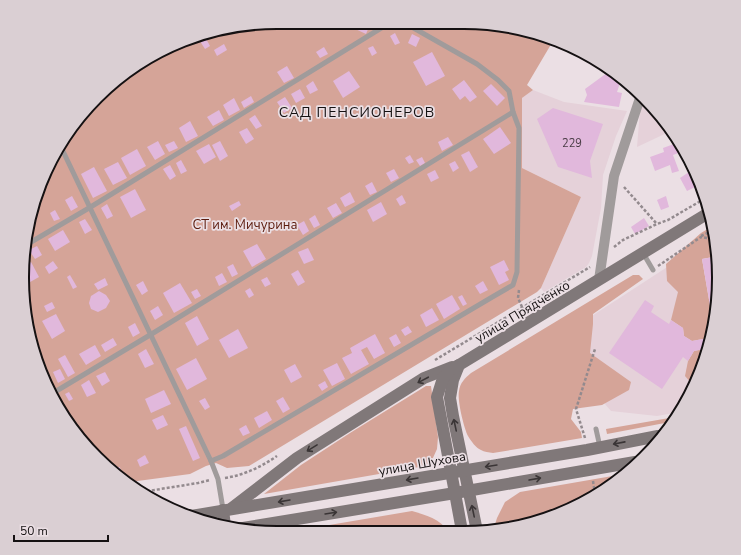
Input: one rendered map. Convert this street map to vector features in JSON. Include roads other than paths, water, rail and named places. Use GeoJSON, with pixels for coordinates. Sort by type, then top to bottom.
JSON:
{"type":"FeatureCollection","features":[{"type":"Feature","properties":{"kind":"main road","name":"улица Прядченко"},"geometry":{"type":"LineString","coordinates":[[459,365],[704,215]]}},
{"type":"Feature","properties":{"kind":"main road"},"geometry":{"type":"LineString","coordinates":[[459,365],[453,380],[450,398],[476,525]]}},
{"type":"Feature","properties":{"kind":"main road"},"geometry":{"type":"LineString","coordinates":[[459,365],[450,370],[443,378],[437,397],[461,526]]}},
{"type":"Feature","properties":{"kind":"main road"},"geometry":{"type":"LineString","coordinates":[[225,520],[226,510],[297,458],[424,378],[459,365]]}},
{"type":"Feature","properties":{"kind":"main road","name":"улица Шухова"},"geometry":{"type":"LineString","coordinates":[[202,514],[587,450],[654,437]]}},
{"type":"Feature","properties":{"kind":"main road"},"geometry":{"type":"LineString","coordinates":[[261,525],[628,463]]}},
{"type":"Feature","properties":{"kind":"street"},"geometry":{"type":"LineString","coordinates":[[599,280],[614,176],[639,102]]}},
{"type":"Feature","properties":{"kind":"lane"},"geometry":{"type":"LineString","coordinates":[[32,242],[380,29]]}},
{"type":"Feature","properties":{"kind":"lane"},"geometry":{"type":"LineString","coordinates":[[211,461],[223,456],[513,284],[517,272],[519,128],[513,112],[509,91],[498,80],[477,64],[415,29]]}},
{"type":"Feature","properties":{"kind":"lane"},"geometry":{"type":"LineString","coordinates":[[57,391],[513,112]]}},
{"type":"Feature","properties":{"kind":"lane"},"geometry":{"type":"LineString","coordinates":[[62,152],[211,461],[218,479],[226,510]]}},
{"type":"Feature","properties":{"kind":"lane"},"geometry":{"type":"LineString","coordinates":[[644,253],[653,270]]}},
{"type":"Feature","properties":{"kind":"lane"},"geometry":{"type":"LineString","coordinates":[[596,429],[600,447]]}},
{"type":"Feature","properties":{"kind":"district","name":"САД ПЕНСИОНЕРОВ"},"geometry":{"type":"Point","coordinates":[357,112]}},
{"type":"Feature","properties":{"kind":"park label","name":"СТ им. Мичурина"},"geometry":{"type":"Point","coordinates":[245,224]}}]}
